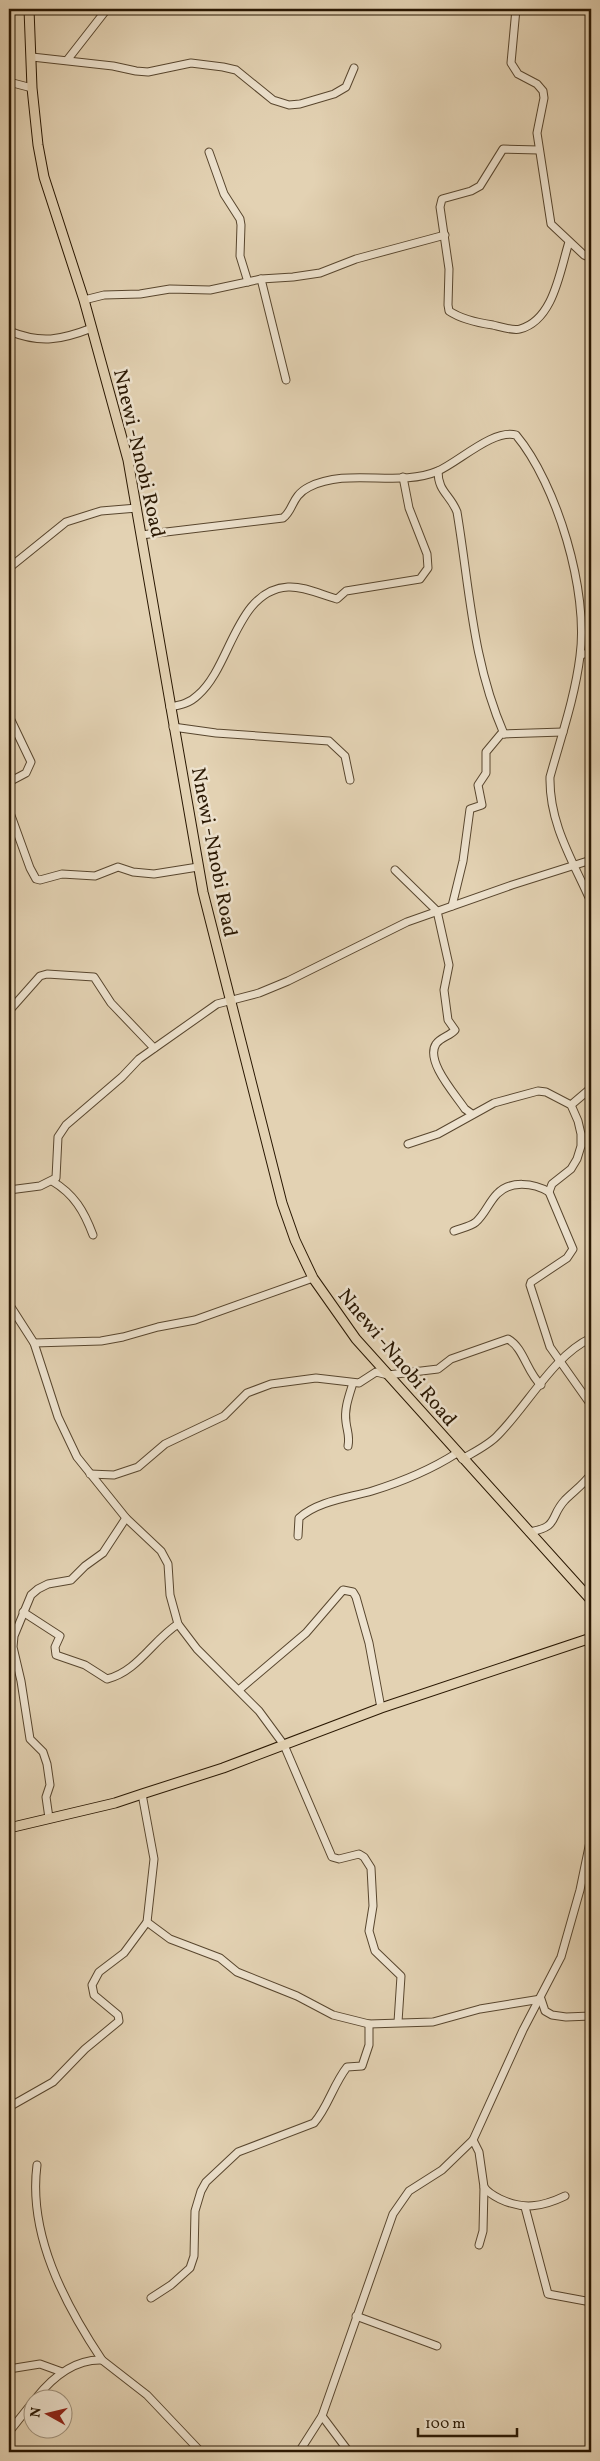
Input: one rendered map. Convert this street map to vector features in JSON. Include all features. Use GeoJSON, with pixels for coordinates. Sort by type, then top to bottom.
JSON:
{"type":"FeatureCollection","features":[{"type":"Feature","properties":{"kind":"main road","name":"Nnewi -Nnobi Road"},"geometry":{"type":"LineString","coordinates":[[28,9],[32,57],[32,88],[38,145],[44,177],[84,300],[128,460],[198,867],[229,1000],[282,1203],[295,1240],[313,1278],[334,1310],[388,1375],[591,1600]]}},
{"type":"Feature","properties":{"kind":"main road"},"geometry":{"type":"LineString","coordinates":[[9,1828],[116,1803],[284,1745],[381,1708],[591,1638]]}},
{"type":"Feature","properties":{"kind":"street"},"geometry":{"type":"LineString","coordinates":[[68,59],[107,9]]}},
{"type":"Feature","properties":{"kind":"street"},"geometry":{"type":"LineString","coordinates":[[516,9],[511,63],[518,74],[537,84],[543,91],[544,98],[538,120],[538,150],[551,224],[584,255],[591,258]]}},
{"type":"Feature","properties":{"kind":"street"},"geometry":{"type":"LineString","coordinates":[[32,57],[68,59],[136,72],[148,72],[191,63],[223,67],[236,70],[273,100],[289,105],[334,94],[346,86],[354,68]]}},
{"type":"Feature","properties":{"kind":"street"},"geometry":{"type":"LineString","coordinates":[[9,82],[32,88]]}},
{"type":"Feature","properties":{"kind":"street"},"geometry":{"type":"LineString","coordinates":[[538,150],[503,149],[480,186],[471,191],[442,199],[440,207],[449,269],[449,311],[489,324],[519,330],[537,321],[547,306],[569,242]]}},
{"type":"Feature","properties":{"kind":"street"},"geometry":{"type":"LineString","coordinates":[[209,152],[224,194],[242,225],[240,256],[248,282]]}},
{"type":"Feature","properties":{"kind":"street"},"geometry":{"type":"LineString","coordinates":[[84,300],[104,295],[140,294],[170,290],[210,290],[261,279],[320,273],[356,259],[445,235]]}},
{"type":"Feature","properties":{"kind":"street"},"geometry":{"type":"LineString","coordinates":[[261,279],[286,380]]}},
{"type":"Feature","properties":{"kind":"street"},"geometry":{"type":"LineString","coordinates":[[9,331],[22,336],[57,340],[92,328]]}},
{"type":"Feature","properties":{"kind":"street"},"geometry":{"type":"LineString","coordinates":[[141,535],[276,520],[287,515],[298,494],[310,486],[348,478],[423,476],[438,471],[503,434],[516,435],[522,441],[545,479],[554,498],[580,594],[581,655],[574,693],[550,777],[550,788],[556,822],[565,848],[591,902]]}},
{"type":"Feature","properties":{"kind":"street"},"geometry":{"type":"LineString","coordinates":[[438,471],[440,486],[453,502],[457,512],[476,648],[488,693],[504,734]]}},
{"type":"Feature","properties":{"kind":"street"},"geometry":{"type":"LineString","coordinates":[[170,707],[189,702],[200,694],[212,678],[249,609],[264,595],[288,587],[337,599],[346,591],[420,579],[428,568],[427,554],[409,508],[403,477]]}},
{"type":"Feature","properties":{"kind":"street"},"geometry":{"type":"LineString","coordinates":[[9,568],[66,522],[101,511],[137,508]]}},
{"type":"Feature","properties":{"kind":"street"},"geometry":{"type":"LineString","coordinates":[[581,655],[591,652]]}},
{"type":"Feature","properties":{"kind":"street"},"geometry":{"type":"LineString","coordinates":[[9,716],[30,762],[26,773],[9,782]]}},
{"type":"Feature","properties":{"kind":"street"},"geometry":{"type":"LineString","coordinates":[[173,726],[216,732],[329,741],[346,756],[350,780]]}},
{"type":"Feature","properties":{"kind":"street"},"geometry":{"type":"LineString","coordinates":[[452,906],[463,861],[470,809],[482,805],[478,785],[486,773],[486,752],[496,738],[504,734],[563,732]]}},
{"type":"Feature","properties":{"kind":"street"},"geometry":{"type":"LineString","coordinates":[[9,810],[30,868],[36,879],[40,880],[62,874],[95,876],[118,867],[133,872],[154,874],[198,867]]}},
{"type":"Feature","properties":{"kind":"street"},"geometry":{"type":"LineString","coordinates":[[9,1190],[40,1186],[56,1178],[60,1131],[154,1048],[217,1004],[259,993],[379,934],[437,911],[591,860]]}},
{"type":"Feature","properties":{"kind":"street"},"geometry":{"type":"LineString","coordinates":[[395,870],[437,911],[450,965],[444,990],[448,1020],[455,1030],[438,1041],[434,1048],[434,1061],[465,1109],[472,1114]]}},
{"type":"Feature","properties":{"kind":"street"},"geometry":{"type":"LineString","coordinates":[[9,1011],[40,976],[47,974],[94,977],[111,1003],[154,1048]]}},
{"type":"Feature","properties":{"kind":"street"},"geometry":{"type":"LineString","coordinates":[[571,1105],[591,1088]]}},
{"type":"Feature","properties":{"kind":"street"},"geometry":{"type":"LineString","coordinates":[[408,1144],[438,1134],[494,1103],[538,1091],[551,1094],[571,1105],[578,1121],[581,1146],[572,1169],[552,1184],[549,1192]]}},
{"type":"Feature","properties":{"kind":"street"},"geometry":{"type":"LineString","coordinates":[[52,1181],[64,1188],[76,1201],[85,1214],[93,1235]]}},
{"type":"Feature","properties":{"kind":"street"},"geometry":{"type":"LineString","coordinates":[[454,1231],[474,1224],[498,1193],[508,1186],[540,1187],[549,1192],[572,1249],[567,1258],[531,1282],[530,1285],[550,1347],[591,1405]]}},
{"type":"Feature","properties":{"kind":"street"},"geometry":{"type":"LineString","coordinates":[[34,1343],[101,1341],[124,1337],[158,1326],[195,1320],[313,1278]]}},
{"type":"Feature","properties":{"kind":"street"},"geometry":{"type":"LineString","coordinates":[[9,1304],[34,1343],[58,1418],[77,1457],[126,1518],[161,1551],[168,1564],[170,1596],[178,1624],[197,1649],[240,1689],[260,1711],[284,1745],[332,1857],[340,1859],[359,1854],[364,1857],[371,1868],[373,1906],[369,1931],[375,1950],[401,1976],[398,2022]]}},
{"type":"Feature","properties":{"kind":"street"},"geometry":{"type":"LineString","coordinates":[[298,1536],[299,1518],[305,1513],[427,1470],[460,1456],[496,1437],[559,1361],[579,1343],[591,1338]]}},
{"type":"Feature","properties":{"kind":"street"},"geometry":{"type":"LineString","coordinates":[[90,1474],[114,1475],[138,1467],[165,1444],[224,1416],[247,1393],[272,1384],[316,1378],[359,1383],[376,1372],[388,1375],[438,1369],[451,1359],[508,1340],[514,1344],[533,1378],[541,1385]]}},
{"type":"Feature","properties":{"kind":"street"},"geometry":{"type":"LineString","coordinates":[[348,1446],[350,1438],[346,1424],[346,1408],[353,1383]]}},
{"type":"Feature","properties":{"kind":"street"},"geometry":{"type":"LineString","coordinates":[[529,1532],[540,1530],[554,1522],[564,1501],[591,1474]]}},
{"type":"Feature","properties":{"kind":"street"},"geometry":{"type":"LineString","coordinates":[[49,1818],[46,1797],[50,1785],[47,1764],[43,1752],[30,1739],[21,1681],[13,1647],[14,1636],[31,1595],[38,1589],[71,1580],[84,1566],[103,1553],[126,1518]]}},
{"type":"Feature","properties":{"kind":"street"},"geometry":{"type":"LineString","coordinates":[[240,1689],[306,1633],[343,1590],[352,1592],[356,1597],[369,1643],[381,1708]]}},
{"type":"Feature","properties":{"kind":"street"},"geometry":{"type":"LineString","coordinates":[[23,1612],[58,1634],[60,1638],[55,1647],[56,1655],[85,1665],[107,1679],[122,1673],[134,1664],[165,1632],[178,1624]]}},
{"type":"Feature","properties":{"kind":"street"},"geometry":{"type":"LineString","coordinates":[[9,2107],[53,2082],[85,2049],[120,2021],[118,2015],[94,1995],[92,1985],[99,1972],[124,1953],[147,1922],[154,1859],[142,1794]]}},
{"type":"Feature","properties":{"kind":"street"},"geometry":{"type":"LineString","coordinates":[[300,2452],[322,2416],[387,2226],[399,2202],[409,2191],[442,2170],[461,2154],[473,2140],[508,2061],[561,1957],[580,1890],[591,1837]]}},
{"type":"Feature","properties":{"kind":"street"},"geometry":{"type":"LineString","coordinates":[[147,1922],[170,1939],[220,1958],[237,1972],[297,1996],[333,2015],[369,2024],[433,2022],[480,2009],[541,1999]]}},
{"type":"Feature","properties":{"kind":"street"},"geometry":{"type":"LineString","coordinates":[[541,1999],[545,2011],[552,2015],[591,2016]]}},
{"type":"Feature","properties":{"kind":"street"},"geometry":{"type":"LineString","coordinates":[[151,2298],[178,2280],[190,2268],[194,2256],[195,2211],[206,2182],[238,2152],[314,2123],[322,2114],[340,2076],[347,2067],[362,2066],[366,2060],[369,2024]]}},
{"type":"Feature","properties":{"kind":"street"},"geometry":{"type":"LineString","coordinates":[[473,2140],[479,2152],[484,2187],[483,2231],[479,2245]]}},
{"type":"Feature","properties":{"kind":"street"},"geometry":{"type":"LineString","coordinates":[[36,2165],[34,2205],[47,2251],[59,2282],[102,2360],[147,2395],[201,2452]]}},
{"type":"Feature","properties":{"kind":"street"},"geometry":{"type":"LineString","coordinates":[[484,2187],[500,2198],[525,2207],[550,2203],[565,2196]]}},
{"type":"Feature","properties":{"kind":"street"},"geometry":{"type":"LineString","coordinates":[[525,2207],[548,2294],[591,2302]]}},
{"type":"Feature","properties":{"kind":"street"},"geometry":{"type":"LineString","coordinates":[[356,2316],[437,2346]]}},
{"type":"Feature","properties":{"kind":"street"},"geometry":{"type":"LineString","coordinates":[[46,2388],[62,2372],[76,2365],[102,2360]]}},
{"type":"Feature","properties":{"kind":"street"},"geometry":{"type":"LineString","coordinates":[[9,2369],[40,2364],[62,2372]]}},
{"type":"Feature","properties":{"kind":"street"},"geometry":{"type":"LineString","coordinates":[[9,2432],[22,2416]]}},
{"type":"Feature","properties":{"kind":"street"},"geometry":{"type":"LineString","coordinates":[[322,2416],[349,2452]]}}]}
